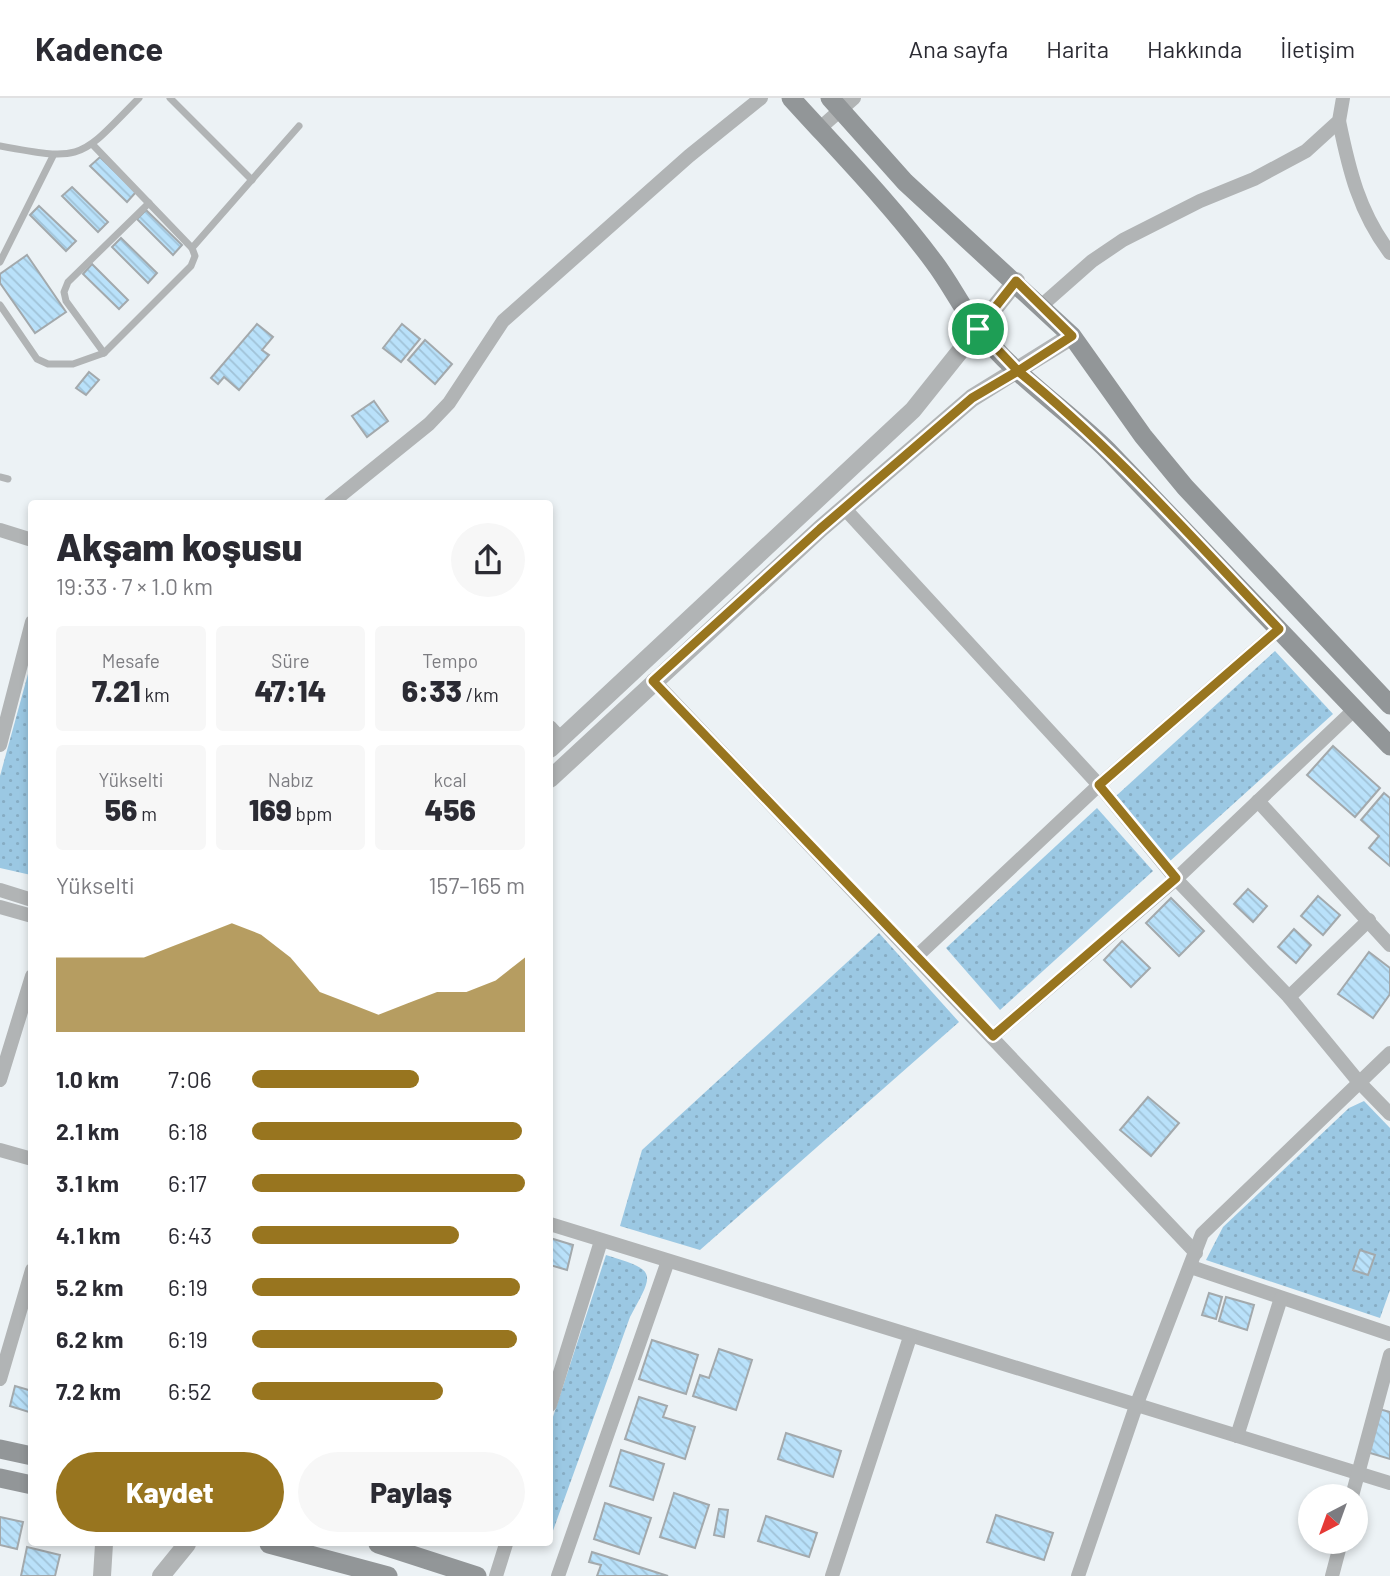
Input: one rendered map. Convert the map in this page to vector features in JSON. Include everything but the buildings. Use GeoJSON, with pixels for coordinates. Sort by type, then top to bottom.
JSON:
{"type":"FeatureCollection","features":[{"type":"Feature","properties":{"kind":"main road"},"geometry":{"type":"LineString","coordinates":[[791,98],[911,232],[953,288],[978,329],[1018,371],[1073,416],[1110,452],[1390,746]]}},
{"type":"Feature","properties":{"kind":"main road"},"geometry":{"type":"LineString","coordinates":[[841,102],[930,206],[1016,281],[1072,336],[1143,436],[1185,487],[1386,694]]}},
{"type":"Feature","properties":{"kind":"main road"},"geometry":{"type":"LineString","coordinates":[[0,1449],[28,1454]]}},
{"type":"Feature","properties":{"kind":"main road"},"geometry":{"type":"LineString","coordinates":[[0,1479],[28,1484]]}},
{"type":"Feature","properties":{"kind":"main road"},"geometry":{"type":"LineString","coordinates":[[276,1546],[388,1576]]}},
{"type":"Feature","properties":{"kind":"main road"},"geometry":{"type":"LineString","coordinates":[[384,1546],[477,1576]]}},
{"type":"Feature","properties":{"kind":"street"},"geometry":{"type":"LineString","coordinates":[[339,500],[449,403],[503,321],[689,156],[761,98]]}},
{"type":"Feature","properties":{"kind":"street"},"geometry":{"type":"LineString","coordinates":[[1343,98],[1339,121],[1351,179],[1362,210],[1390,253]]}},
{"type":"Feature","properties":{"kind":"street"},"geometry":{"type":"LineString","coordinates":[[819,129],[841,102]]}},
{"type":"Feature","properties":{"kind":"street"},"geometry":{"type":"LineString","coordinates":[[1041,306],[1092,261],[1123,240],[1199,201],[1254,179],[1306,151],[1339,121]]}},
{"type":"Feature","properties":{"kind":"street"},"geometry":{"type":"LineString","coordinates":[[553,738],[913,410],[1016,281]]}},
{"type":"Feature","properties":{"kind":"street"},"geometry":{"type":"LineString","coordinates":[[553,776],[653,681],[972,398],[1072,336]]}},
{"type":"Feature","properties":{"kind":"street"},"geometry":{"type":"LineString","coordinates":[[845,509],[1099,785],[1176,878],[1289,997],[1358,1081],[1390,1114]]}},
{"type":"Feature","properties":{"kind":"street"},"geometry":{"type":"LineString","coordinates":[[0,530],[28,539]]}},
{"type":"Feature","properties":{"kind":"street"},"geometry":{"type":"LineString","coordinates":[[916,957],[1099,785],[1279,629]]}},
{"type":"Feature","properties":{"kind":"street"},"geometry":{"type":"LineString","coordinates":[[0,745],[28,637]]}},
{"type":"Feature","properties":{"kind":"street"},"geometry":{"type":"LineString","coordinates":[[653,681],[993,1036],[1193,1260],[1281,1298],[1390,1335]]}},
{"type":"Feature","properties":{"kind":"street"},"geometry":{"type":"LineString","coordinates":[[993,1036],[1176,878],[1356,708]]}},
{"type":"Feature","properties":{"kind":"street"},"geometry":{"type":"LineString","coordinates":[[1258,802],[1390,945]]}},
{"type":"Feature","properties":{"kind":"street"},"geometry":{"type":"LineString","coordinates":[[0,890],[28,899]]}},
{"type":"Feature","properties":{"kind":"street"},"geometry":{"type":"LineString","coordinates":[[0,907],[28,915]]}},
{"type":"Feature","properties":{"kind":"street"},"geometry":{"type":"LineString","coordinates":[[1289,997],[1369,920]]}},
{"type":"Feature","properties":{"kind":"street"},"geometry":{"type":"LineString","coordinates":[[0,1080],[28,989]]}},
{"type":"Feature","properties":{"kind":"street"},"geometry":{"type":"LineString","coordinates":[[1078,1576],[1136,1406],[1202,1234],[1390,1053]]}},
{"type":"Feature","properties":{"kind":"street"},"geometry":{"type":"LineString","coordinates":[[0,1150],[28,1158]]}},
{"type":"Feature","properties":{"kind":"street"},"geometry":{"type":"LineString","coordinates":[[553,1225],[1390,1483]]}},
{"type":"Feature","properties":{"kind":"street"},"geometry":{"type":"LineString","coordinates":[[553,1395],[601,1241]]}},
{"type":"Feature","properties":{"kind":"street"},"geometry":{"type":"LineString","coordinates":[[558,1576],[668,1261]]}},
{"type":"Feature","properties":{"kind":"street"},"geometry":{"type":"LineString","coordinates":[[0,1379],[28,1284]]}},
{"type":"Feature","properties":{"kind":"street"},"geometry":{"type":"LineString","coordinates":[[1237,1436],[1281,1298]]}},
{"type":"Feature","properties":{"kind":"street"},"geometry":{"type":"LineString","coordinates":[[832,1576],[910,1337]]}},
{"type":"Feature","properties":{"kind":"street"},"geometry":{"type":"LineString","coordinates":[[1354,1484],[1390,1355]]}},
{"type":"Feature","properties":{"kind":"street"},"geometry":{"type":"LineString","coordinates":[[102,1576],[104,1546]]}},
{"type":"Feature","properties":{"kind":"street"},"geometry":{"type":"LineString","coordinates":[[162,1576],[185,1546]]}},
{"type":"Feature","properties":{"kind":"street"},"geometry":{"type":"LineString","coordinates":[[496,1576],[505,1546]]}},
{"type":"Feature","properties":{"kind":"street"},"geometry":{"type":"LineString","coordinates":[[1332,1576],[1338,1554]]}},
{"type":"Feature","properties":{"kind":"lane"},"geometry":{"type":"LineString","coordinates":[[0,146],[67,156],[93,145],[139,98]]}},
{"type":"Feature","properties":{"kind":"lane"},"geometry":{"type":"LineString","coordinates":[[170,98],[252,180]]}},
{"type":"Feature","properties":{"kind":"lane"},"geometry":{"type":"LineString","coordinates":[[192,248],[299,126]]}},
{"type":"Feature","properties":{"kind":"lane"},"geometry":{"type":"LineString","coordinates":[[0,305],[28,349],[48,364],[73,364],[104,353],[191,266],[195,256],[192,248],[93,145]]}},
{"type":"Feature","properties":{"kind":"lane"},"geometry":{"type":"LineString","coordinates":[[0,262],[53,156]]}},
{"type":"Feature","properties":{"kind":"lane"},"geometry":{"type":"LineString","coordinates":[[104,353],[66,301],[64,292],[68,282],[149,203]]}},
{"type":"Feature","properties":{"kind":"shaded area"},"geometry":{"type":"Polygon","coordinates":[[[1275,651],[1333,714],[1169,862],[1116,796],[1275,651]]]}},
{"type":"Feature","properties":{"kind":"shaded area"},"geometry":{"type":"Polygon","coordinates":[[[28,674],[28,874],[0,868],[0,776],[28,674]]]}},
{"type":"Feature","properties":{"kind":"shaded area"},"geometry":{"type":"Polygon","coordinates":[[[1097,808],[1153,871],[1000,1010],[946,948],[1097,808]]]}},
{"type":"Feature","properties":{"kind":"shaded area"},"geometry":{"type":"Polygon","coordinates":[[[879,933],[959,1022],[700,1250],[620,1226],[642,1150],[879,933]]]}},
{"type":"Feature","properties":{"kind":"shaded area"},"geometry":{"type":"Polygon","coordinates":[[[1364,1101],[1390,1128],[1390,1290],[1380,1318],[1206,1260],[1223,1227],[1349,1108],[1364,1101]]]}},
{"type":"Feature","properties":{"kind":"shaded area"},"geometry":{"type":"Polygon","coordinates":[[[606,1255],[635,1265],[643,1270],[647,1281],[630,1317],[553,1531],[553,1417],[606,1255]]]}},
{"type":"Feature","properties":{"kind":"route"},"geometry":{"type":"LineString","coordinates":[[978,329],[993,305],[1016,281],[1072,336],[1018,371],[1073,416],[1110,452],[1279,629],[1099,785],[1176,878],[993,1036],[653,681],[820,529],[972,398],[1018,371],[978,329]]}}]}
